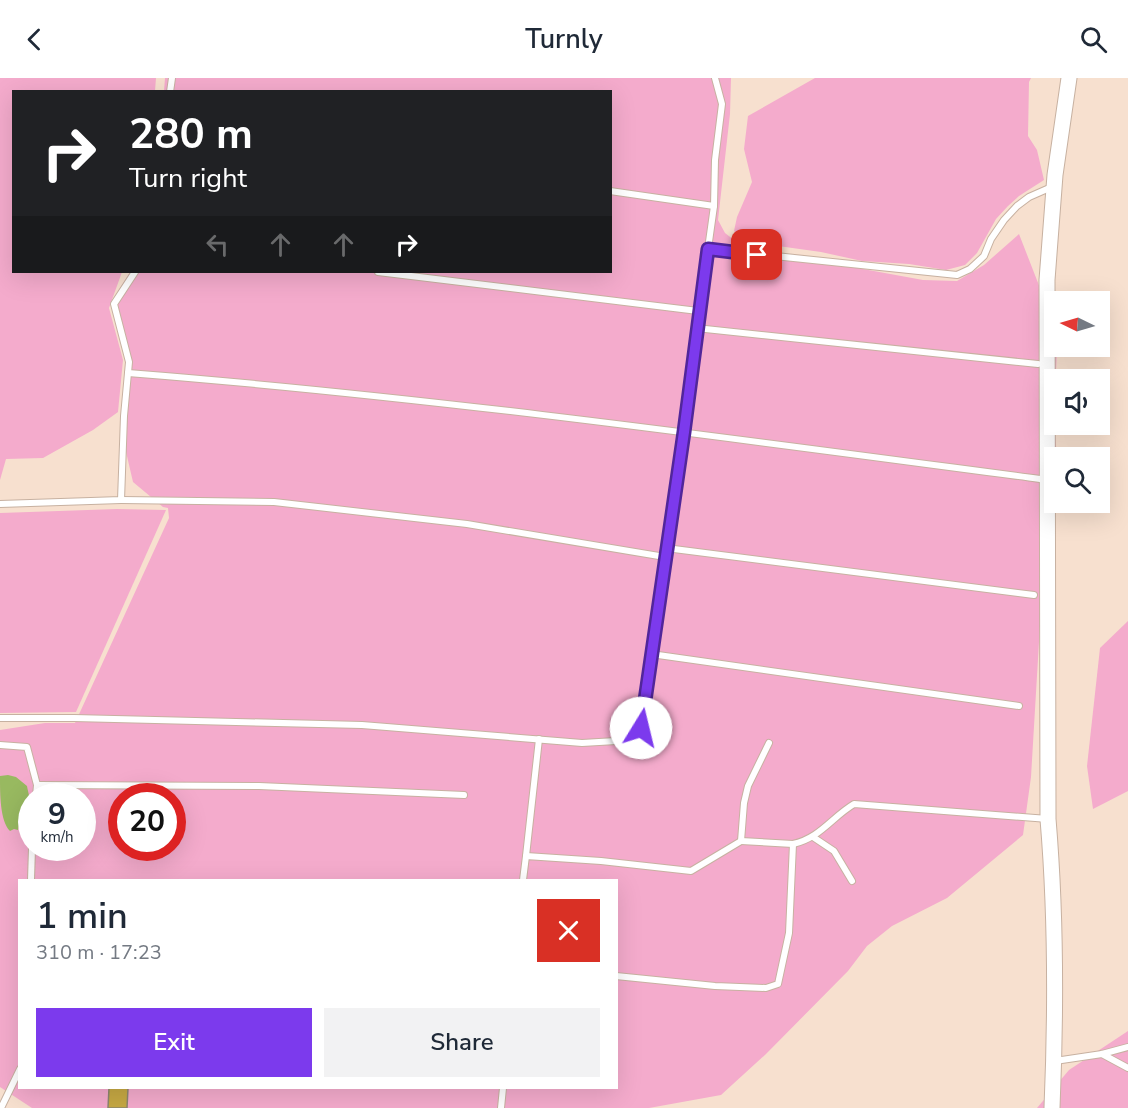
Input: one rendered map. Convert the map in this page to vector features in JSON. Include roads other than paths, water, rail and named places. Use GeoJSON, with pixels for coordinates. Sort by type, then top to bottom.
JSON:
{"type":"FeatureCollection","features":[{"type":"Feature","properties":{"kind":"street"},"geometry":{"type":"LineString","coordinates":[[1052,1108],[1054,1061],[1052,864],[1048,819],[1047,280],[1055,185],[1069,78]]}},
{"type":"Feature","properties":{"kind":"lane"},"geometry":{"type":"LineString","coordinates":[[0,718],[362,725],[582,743],[616,741],[641,728],[714,206],[715,160],[722,104],[714,78]]}},
{"type":"Feature","properties":{"kind":"lane"},"geometry":{"type":"LineString","coordinates":[[708,249],[957,275],[970,269],[984,256],[991,239],[1017,206],[1036,193],[1055,185]]}},
{"type":"Feature","properties":{"kind":"lane"},"geometry":{"type":"LineString","coordinates":[[612,191],[714,206]]}},
{"type":"Feature","properties":{"kind":"lane"},"geometry":{"type":"LineString","coordinates":[[121,500],[124,416],[129,362],[114,304],[134,273]]}},
{"type":"Feature","properties":{"kind":"lane"},"geometry":{"type":"LineString","coordinates":[[386,273],[698,311]]}},
{"type":"Feature","properties":{"kind":"lane"},"geometry":{"type":"LineString","coordinates":[[696,328],[1038,364]]}},
{"type":"Feature","properties":{"kind":"lane"},"geometry":{"type":"LineString","coordinates":[[128,373],[460,405],[1040,479]]}},
{"type":"Feature","properties":{"kind":"lane"},"geometry":{"type":"LineString","coordinates":[[0,504],[121,500],[274,501],[467,524],[665,557]]}},
{"type":"Feature","properties":{"kind":"lane"},"geometry":{"type":"LineString","coordinates":[[666,548],[1034,595]]}},
{"type":"Feature","properties":{"kind":"lane"},"geometry":{"type":"LineString","coordinates":[[651,654],[1019,706]]}},
{"type":"Feature","properties":{"kind":"lane"},"geometry":{"type":"LineString","coordinates":[[524,879],[539,739]]}},
{"type":"Feature","properties":{"kind":"lane"},"geometry":{"type":"LineString","coordinates":[[741,841],[744,803],[748,786],[769,743]]}},
{"type":"Feature","properties":{"kind":"lane"},"geometry":{"type":"LineString","coordinates":[[0,745],[27,747],[36,783]]}},
{"type":"Feature","properties":{"kind":"lane"},"geometry":{"type":"LineString","coordinates":[[96,785],[259,786],[464,795]]}},
{"type":"Feature","properties":{"kind":"lane"},"geometry":{"type":"LineString","coordinates":[[526,856],[601,861],[691,872],[741,841],[793,844],[813,837],[854,804],[1048,819]]}},
{"type":"Feature","properties":{"kind":"lane"},"geometry":{"type":"LineString","coordinates":[[813,837],[834,851],[852,880]]}},
{"type":"Feature","properties":{"kind":"lane"},"geometry":{"type":"LineString","coordinates":[[618,976],[715,986],[766,988],[778,984],[789,933],[793,844]]}},
{"type":"Feature","properties":{"kind":"lane"},"geometry":{"type":"LineString","coordinates":[[31,879],[32,861]]}},
{"type":"Feature","properties":{"kind":"lane"},"geometry":{"type":"LineString","coordinates":[[1054,1061],[1102,1054],[1128,1047]]}},
{"type":"Feature","properties":{"kind":"lane"},"geometry":{"type":"LineString","coordinates":[[1102,1054],[1128,1068]]}},
{"type":"Feature","properties":{"kind":"lane"},"geometry":{"type":"LineString","coordinates":[[1,1108],[18,1073]]}},
{"type":"Feature","properties":{"kind":"lane"},"geometry":{"type":"LineString","coordinates":[[501,1108],[503,1089]]}}]}
